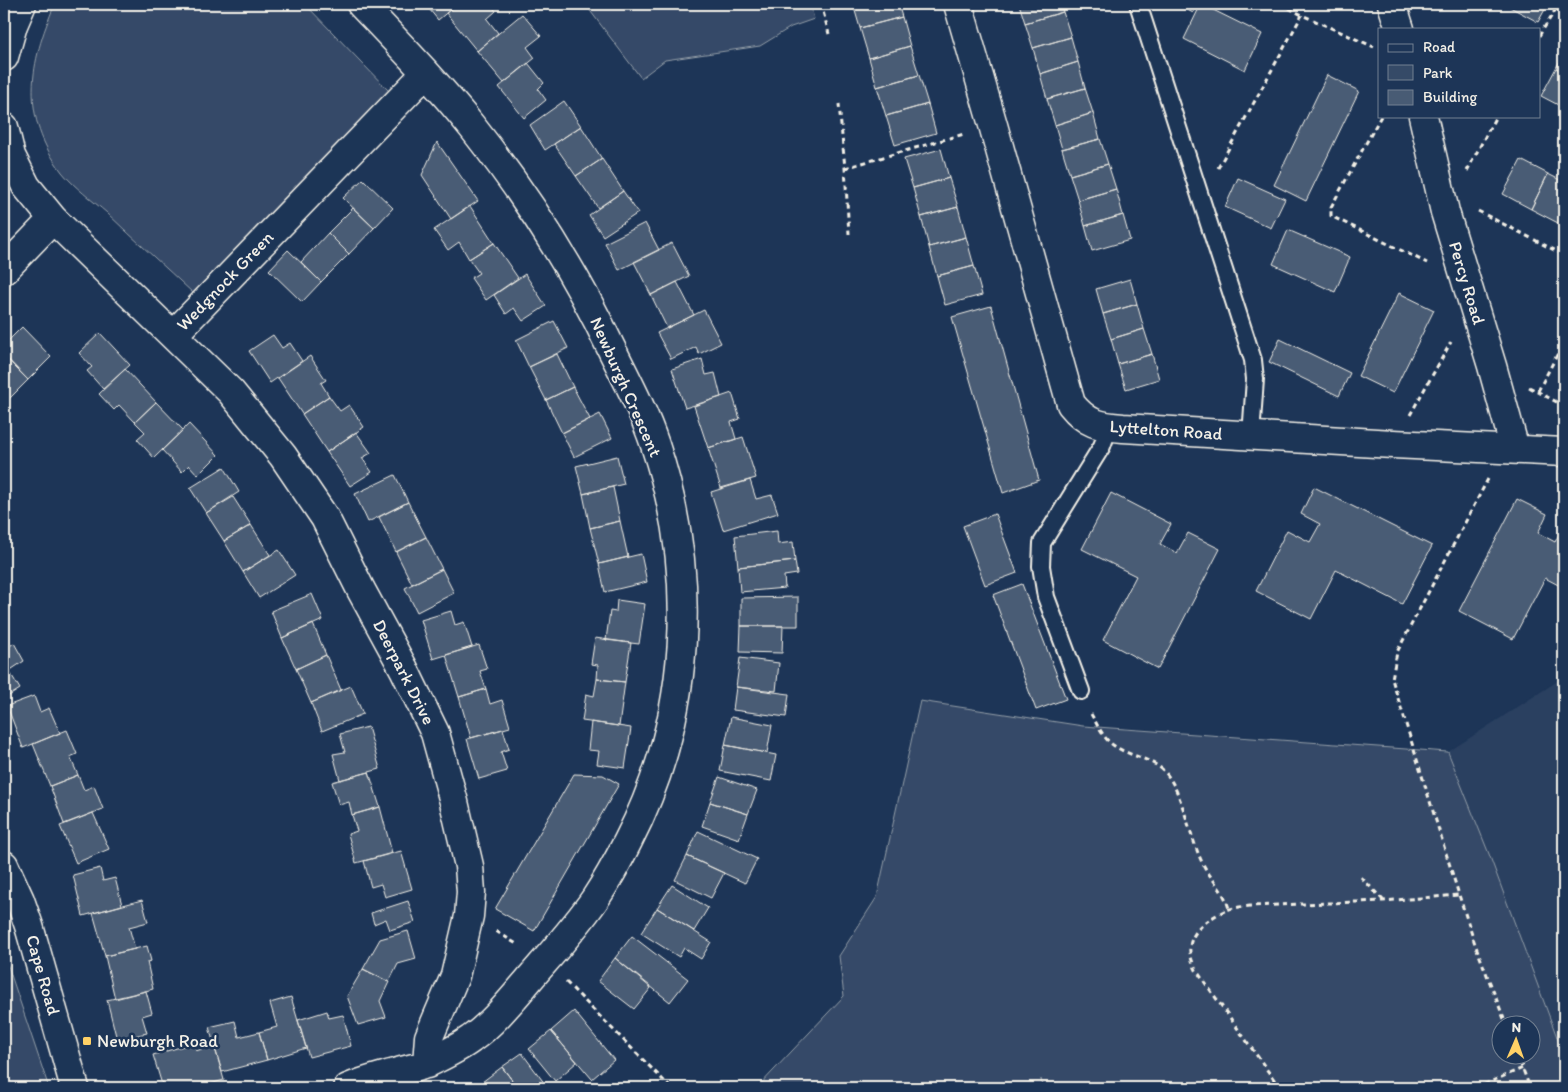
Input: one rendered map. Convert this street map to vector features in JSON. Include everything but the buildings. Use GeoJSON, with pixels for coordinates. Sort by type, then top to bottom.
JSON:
{"type":"FeatureCollection","features":[{"type":"Feature","properties":{"kind":"street"},"geometry":{"type":"LineString","coordinates":[[4,57],[13,25],[22,4]]}},
{"type":"Feature","properties":{"kind":"street","name":"Newburgh Crescent"},"geometry":{"type":"LineString","coordinates":[[360,4],[426,73],[472,127],[514,183],[562,258],[599,323],[629,385],[655,444],[670,496],[682,572],[680,674],[670,727],[659,770],[640,818],[610,874],[595,899],[545,961]]}},
{"type":"Feature","properties":{"kind":"street","name":"Lyttelton Road"},"geometry":{"type":"LineString","coordinates":[[958,4],[1071,404],[1083,418],[1096,425],[1109,427],[1564,452]]}},
{"type":"Feature","properties":{"kind":"street"},"geometry":{"type":"LineString","coordinates":[[1392,4],[1400,28]]}},
{"type":"Feature","properties":{"kind":"street","name":"Wedgnock Green"},"geometry":{"type":"LineString","coordinates":[[4,127],[11,156],[26,186],[53,219],[173,336],[426,73]]}},
{"type":"Feature","properties":{"kind":"street","name":"Percy Road"},"geometry":{"type":"LineString","coordinates":[[1423,118],[1445,212],[1467,283],[1504,449]]}},
{"type":"Feature","properties":{"kind":"street"},"geometry":{"type":"LineString","coordinates":[[4,270],[53,219]]}},
{"type":"Feature","properties":{"kind":"street","name":"Deerpark Drive"},"geometry":{"type":"LineString","coordinates":[[173,336],[231,392],[283,456],[325,518],[404,669],[435,733],[469,866],[471,892],[469,916],[455,976],[429,1037],[427,1064]]}},
{"type":"Feature","properties":{"kind":"street","name":"Cape Road"},"geometry":{"type":"LineString","coordinates":[[4,865],[20,900],[29,926],[75,1088]]}},
{"type":"Feature","properties":{"kind":"street"},"geometry":{"type":"LineString","coordinates":[[348,1088],[427,1064],[471,1039],[505,1008],[545,961]]}},
{"type":"Feature","properties":{"kind":"lane"},"geometry":{"type":"LineString","coordinates":[[1138,4],[1253,360],[1256,379],[1251,436]]}},
{"type":"Feature","properties":{"kind":"lane"},"geometry":{"type":"LineString","coordinates":[[1081,691],[1046,597],[1040,566],[1042,544],[1102,446],[1109,427]]}},
{"type":"Feature","properties":{"kind":"path"},"geometry":{"type":"LineString","coordinates":[[822,4],[828,34]]}},
{"type":"Feature","properties":{"kind":"path"},"geometry":{"type":"LineString","coordinates":[[1281,4],[1378,49]]}},
{"type":"Feature","properties":{"kind":"path"},"geometry":{"type":"LineString","coordinates":[[1540,34],[1559,4]]}},
{"type":"Feature","properties":{"kind":"path"},"geometry":{"type":"LineString","coordinates":[[1201,199],[1302,15]]}},
{"type":"Feature","properties":{"kind":"path"},"geometry":{"type":"LineString","coordinates":[[838,104],[845,168],[849,234]]}},
{"type":"Feature","properties":{"kind":"path"},"geometry":{"type":"LineString","coordinates":[[1380,118],[1331,207],[1331,216],[1467,283]]}},
{"type":"Feature","properties":{"kind":"path"},"geometry":{"type":"LineString","coordinates":[[1495,118],[1445,212],[1478,211],[1564,255]]}},
{"type":"Feature","properties":{"kind":"path"},"geometry":{"type":"LineString","coordinates":[[845,168],[993,125]]}},
{"type":"Feature","properties":{"kind":"path"},"geometry":{"type":"LineString","coordinates":[[1393,444],[1451,342]]}},
{"type":"Feature","properties":{"kind":"path"},"geometry":{"type":"LineString","coordinates":[[1538,391],[1564,342]]}},
{"type":"Feature","properties":{"kind":"path"},"geometry":{"type":"LineString","coordinates":[[1502,1014],[1475,944],[1392,679],[1397,652],[1504,449]]}},
{"type":"Feature","properties":{"kind":"path"},"geometry":{"type":"LineString","coordinates":[[1081,691],[1091,714],[1103,734],[1112,744],[1164,771],[1175,789],[1204,866],[1226,897],[1229,909]]}},
{"type":"Feature","properties":{"kind":"path"},"geometry":{"type":"LineString","coordinates":[[1362,877],[1383,901]]}},
{"type":"Feature","properties":{"kind":"path"},"geometry":{"type":"LineString","coordinates":[[1280,1088],[1196,970],[1191,959],[1190,947],[1194,934],[1206,921],[1229,909],[1250,906],[1383,901],[1459,895]]}},
{"type":"Feature","properties":{"kind":"path"},"geometry":{"type":"LineString","coordinates":[[469,916],[545,961],[671,1088]]}},
{"type":"Feature","properties":{"kind":"path"},"geometry":{"type":"LineString","coordinates":[[1521,1064],[1530,1088]]}},
{"type":"Feature","properties":{"kind":"path"},"geometry":{"type":"LineString","coordinates":[[1476,1088],[1522,1068]]}},
{"type":"Feature","properties":{"kind":"shaded area"},"geometry":{"type":"Polygon","coordinates":[[[1564,677],[1564,1055],[1489,854],[1448,752],[1564,677]]]}},
{"type":"Feature","properties":{"kind":"green space"},"geometry":{"type":"Polygon","coordinates":[[[55,4],[305,4],[389,91],[193,293],[72,183],[62,172],[49,151],[40,131],[34,110],[33,90],[39,48],[55,4]]]}},
{"type":"Feature","properties":{"kind":"green space"},"geometry":{"type":"Polygon","coordinates":[[[585,4],[810,4],[814,19],[791,27],[760,46],[665,60],[641,78],[585,4]]]}},
{"type":"Feature","properties":{"kind":"green space"},"geometry":{"type":"Polygon","coordinates":[[[920,701],[1083,726],[1448,752],[1489,854],[1564,1056],[1564,1088],[1043,1088],[1041,1079],[1042,1088],[757,1088],[844,996],[839,956],[877,897],[920,701]]]}},
{"type":"Feature","properties":{"kind":"green space"},"geometry":{"type":"Polygon","coordinates":[[[4,954],[49,1088],[4,1088],[4,954]]]}},
{"type":"Feature","properties":{"kind":"place","name":"Newburgh Road"},"geometry":{"type":"Point","coordinates":[87,1041]}}]}
